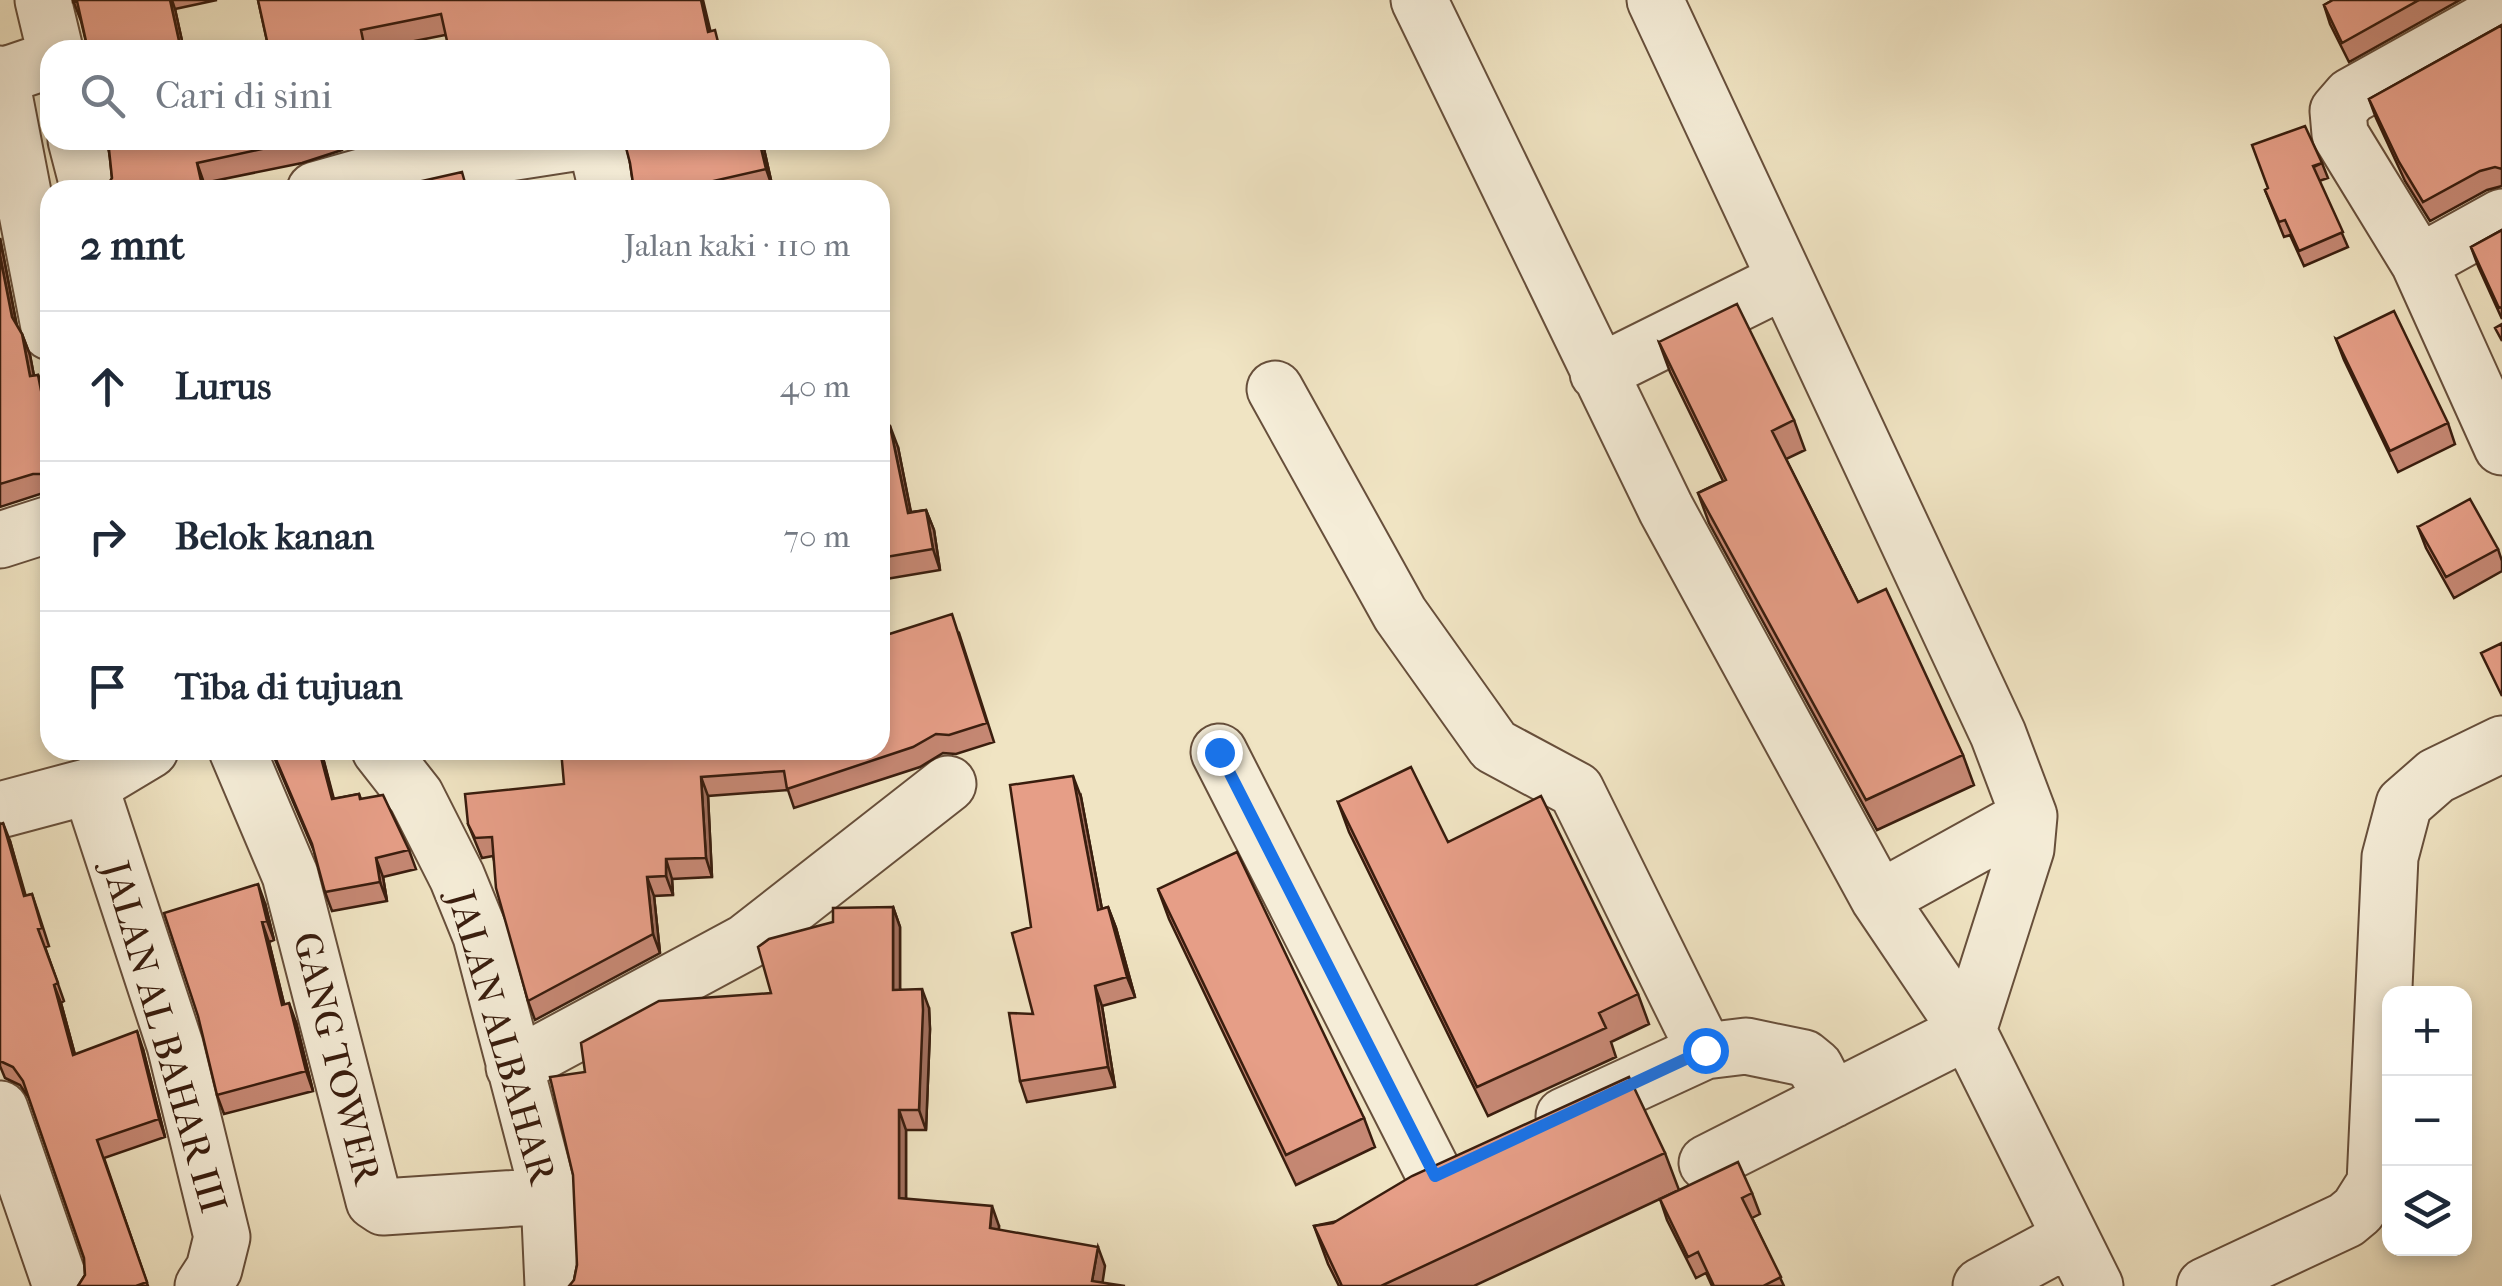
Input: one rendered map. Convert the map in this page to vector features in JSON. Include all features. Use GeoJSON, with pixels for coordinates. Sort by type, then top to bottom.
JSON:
{"type":"FeatureCollection","features":[{"type":"Feature","properties":{"kind":"street"},"geometry":{"type":"LineString","coordinates":[[43,0],[53,40]]}},
{"type":"Feature","properties":{"kind":"street"},"geometry":{"type":"LineString","coordinates":[[1419,0],[1666,509],[1879,899],[1968,1030],[2095,1286]]}},
{"type":"Feature","properties":{"kind":"street"},"geometry":{"type":"LineString","coordinates":[[1654,0],[1998,734],[2029,816],[2026,849],[1968,1030],[1708,1163]]}},
{"type":"Feature","properties":{"kind":"street"},"geometry":{"type":"LineString","coordinates":[[2498,428],[2418,263],[2340,134],[2338,111],[2350,96],[2502,12]]}},
{"type":"Feature","properties":{"kind":"street"},"geometry":{"type":"LineString","coordinates":[[40,63],[0,76],[40,271]]}},
{"type":"Feature","properties":{"kind":"street"},"geometry":{"type":"LineString","coordinates":[[79,150],[86,180]]}},
{"type":"Feature","properties":{"kind":"street"},"geometry":{"type":"LineString","coordinates":[[350,180],[528,150]]}},
{"type":"Feature","properties":{"kind":"street"},"geometry":{"type":"LineString","coordinates":[[596,150],[605,180]]}},
{"type":"Feature","properties":{"kind":"street"},"geometry":{"type":"LineString","coordinates":[[2418,263],[2502,217]]}},
{"type":"Feature","properties":{"kind":"street"},"geometry":{"type":"LineString","coordinates":[[1598,373],[1785,280]]}},
{"type":"Feature","properties":{"kind":"street"},"geometry":{"type":"LineString","coordinates":[[1275,389],[1400,614],[1494,746],[1576,790],[1705,1050]]}},
{"type":"Feature","properties":{"kind":"street"},"geometry":{"type":"LineString","coordinates":[[0,540],[40,527]]}},
{"type":"Feature","properties":{"kind":"street"},"geometry":{"type":"LineString","coordinates":[[2205,1286],[2346,1220],[2367,1199],[2375,1182],[2390,857],[2404,804],[2436,776],[2502,744]]}},
{"type":"Feature","properties":{"kind":"street"},"geometry":{"type":"LineString","coordinates":[[1219,752],[1434,1177]]}},
{"type":"Feature","properties":{"kind":"street"},"geometry":{"type":"LineString","coordinates":[[0,810],[90,786],[133,760]]}},
{"type":"Feature","properties":{"kind":"street","name":"GANG TOWER"},"geometry":{"type":"LineString","coordinates":[[241,760],[290,875],[374,1201],[383,1206],[549,1196]]}},
{"type":"Feature","properties":{"kind":"street","name":"JALAN ALBAHAR"},"geometry":{"type":"LineString","coordinates":[[388,760],[416,796],[481,936],[549,1196],[553,1286]]}},
{"type":"Feature","properties":{"kind":"street"},"geometry":{"type":"LineString","coordinates":[[514,1067],[746,942],[948,784]]}},
{"type":"Feature","properties":{"kind":"street","name":"JALAN AL BAHAR III"},"geometry":{"type":"LineString","coordinates":[[90,786],[175,1046],[222,1237],[214,1269],[203,1286]]}},
{"type":"Feature","properties":{"kind":"street"},"geometry":{"type":"LineString","coordinates":[[1879,899],[2029,816]]}},
{"type":"Feature","properties":{"kind":"street"},"geometry":{"type":"LineString","coordinates":[[1525,1134],[1705,1050],[1746,1046],[1804,1058],[1815,1068],[1832,1100]]}},
{"type":"Feature","properties":{"kind":"street"},"geometry":{"type":"LineString","coordinates":[[0,1109],[62,1286]]}},
{"type":"Feature","properties":{"kind":"street"},"geometry":{"type":"LineString","coordinates":[[1981,1286],[2070,1238]]}},
{"type":"Feature","properties":{"kind":"building"},"geometry":{"type":"Polygon","coordinates":[[[73,0],[170,0],[179,40],[86,40],[77,1],[73,0]]]}},
{"type":"Feature","properties":{"kind":"building"},"geometry":{"type":"Polygon","coordinates":[[[258,0],[701,0],[708,32],[715,30],[718,40],[447,40],[441,14],[361,30],[363,40],[267,40],[258,0]]]}},
{"type":"Feature","properties":{"kind":"building"},"geometry":{"type":"Polygon","coordinates":[[[2333,0],[2419,0],[2342,43],[2324,5],[2333,0]]]}},
{"type":"Feature","properties":{"kind":"building"},"geometry":{"type":"Polygon","coordinates":[[[2502,25],[2502,169],[2480,171],[2423,202],[2369,99],[2502,25]]]}},
{"type":"Feature","properties":{"kind":"building"},"geometry":{"type":"Polygon","coordinates":[[[2305,126],[2322,163],[2313,166],[2343,232],[2299,251],[2285,220],[2279,222],[2252,145],[2305,126]]]}},
{"type":"Feature","properties":{"kind":"building"},"geometry":{"type":"Polygon","coordinates":[[[109,150],[257,150],[197,163],[201,180],[112,178],[109,150]]]}},
{"type":"Feature","properties":{"kind":"building"},"geometry":{"type":"Polygon","coordinates":[[[627,150],[761,150],[766,169],[718,180],[633,180],[627,150]]]}},
{"type":"Feature","properties":{"kind":"building"},"geometry":{"type":"Polygon","coordinates":[[[462,172],[464,180],[426,180],[462,172]]]}},
{"type":"Feature","properties":{"kind":"building"},"geometry":{"type":"Polygon","coordinates":[[[2502,230],[2502,307],[2499,308],[2471,247],[2502,230]]]}},
{"type":"Feature","properties":{"kind":"building"},"geometry":{"type":"Polygon","coordinates":[[[0,256],[12,317],[22,334],[30,376],[38,375],[40,385],[40,474],[0,484],[0,256]]]}},
{"type":"Feature","properties":{"kind":"building"},"geometry":{"type":"Polygon","coordinates":[[[1737,304],[1794,420],[1772,431],[1858,602],[1886,589],[1963,755],[1866,800],[1698,493],[1726,480],[1659,342],[1737,304]]]}},
{"type":"Feature","properties":{"kind":"building"},"geometry":{"type":"Polygon","coordinates":[[[2394,311],[2448,423],[2390,451],[2336,339],[2394,311]]]}},
{"type":"Feature","properties":{"kind":"building"},"geometry":{"type":"Polygon","coordinates":[[[890,426],[908,513],[926,510],[933,549],[890,556],[890,426]]]}},
{"type":"Feature","properties":{"kind":"building"},"geometry":{"type":"Polygon","coordinates":[[[2470,499],[2498,549],[2446,577],[2418,527],[2470,499]]]}},
{"type":"Feature","properties":{"kind":"building"},"geometry":{"type":"Polygon","coordinates":[[[952,614],[987,723],[949,735],[936,734],[890,755],[890,634],[952,614]]]}},
{"type":"Feature","properties":{"kind":"building"},"geometry":{"type":"Polygon","coordinates":[[[2502,643],[2502,696],[2481,653],[2502,643]]]}},
{"type":"Feature","properties":{"kind":"building"},"geometry":{"type":"Polygon","coordinates":[[[276,760],[322,760],[332,799],[383,795],[409,850],[376,858],[380,882],[325,892],[312,844],[276,760]]]}},
{"type":"Feature","properties":{"kind":"building"},"geometry":{"type":"Polygon","coordinates":[[[562,760],[874,760],[787,789],[784,771],[701,777],[706,858],[666,859],[666,876],[647,877],[653,934],[528,1001],[496,888],[492,837],[475,838],[468,824],[465,794],[564,784],[562,760]]]}},
{"type":"Feature","properties":{"kind":"building"},"geometry":{"type":"Polygon","coordinates":[[[1411,767],[1448,842],[1541,796],[1638,994],[1599,1013],[1606,1028],[1477,1087],[1338,802],[1411,767]]]}},
{"type":"Feature","properties":{"kind":"building"},"geometry":{"type":"Polygon","coordinates":[[[1073,776],[1098,910],[1108,907],[1127,977],[1095,986],[1108,1067],[1020,1081],[1009,1013],[1033,1014],[1012,933],[1031,927],[1010,785],[1073,776]]]}},
{"type":"Feature","properties":{"kind":"building"},"geometry":{"type":"Polygon","coordinates":[[[3,823],[24,896],[32,894],[42,928],[38,929],[58,983],[54,985],[73,1055],[137,1031],[159,1119],[97,1140],[147,1282],[136,1286],[78,1286],[85,1275],[84,1258],[23,1081],[13,1067],[0,1061],[3,823]]]}},
{"type":"Feature","properties":{"kind":"building"},"geometry":{"type":"Polygon","coordinates":[[[1237,852],[1364,1118],[1286,1155],[1158,889],[1237,852]]]}},
{"type":"Feature","properties":{"kind":"building"},"geometry":{"type":"Polygon","coordinates":[[[258,884],[267,921],[262,922],[282,1005],[289,1003],[306,1071],[217,1095],[198,1016],[164,913],[258,884]]]}},
{"type":"Feature","properties":{"kind":"building"},"geometry":{"type":"Polygon","coordinates":[[[893,907],[893,990],[922,989],[923,1010],[919,1110],[899,1110],[899,1198],[992,1206],[990,1228],[1098,1247],[1092,1281],[1125,1286],[569,1286],[577,1265],[573,1175],[550,1077],[585,1072],[581,1043],[659,1001],[771,993],[758,947],[769,939],[833,922],[833,908],[893,907]]]}},
{"type":"Feature","properties":{"kind":"building"},"geometry":{"type":"Polygon","coordinates":[[[1629,1077],[1665,1153],[1381,1286],[1342,1286],[1314,1226],[1333,1223],[1412,1176],[1629,1077]]]}},
{"type":"Feature","properties":{"kind":"building"},"geometry":{"type":"Polygon","coordinates":[[[1738,1162],[1752,1193],[1742,1198],[1781,1277],[1763,1286],[1714,1286],[1698,1252],[1688,1257],[1660,1199],[1738,1162]]]}},
{"type":"Feature","properties":{"kind":"route"},"geometry":{"type":"LineString","coordinates":[[1219,752],[1435,1176],[1705,1050]]}}]}
